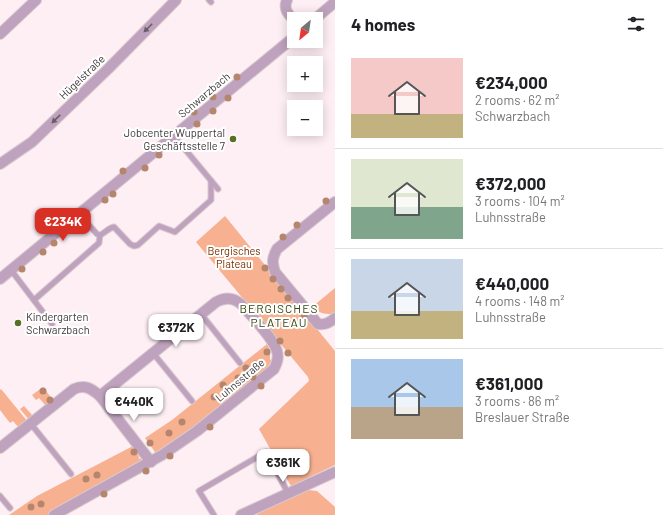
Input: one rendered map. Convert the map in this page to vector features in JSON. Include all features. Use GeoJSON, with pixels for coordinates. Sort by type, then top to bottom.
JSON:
{"type":"FeatureCollection","features":[{"type":"Feature","properties":{"kind":"street"},"geometry":{"type":"LineString","coordinates":[[0,34],[36,0]]}},
{"type":"Feature","properties":{"kind":"street","name":"Hügelstraße"},"geometry":{"type":"LineString","coordinates":[[0,164],[32,142],[108,69],[176,0]]}},
{"type":"Feature","properties":{"kind":"street"},"geometry":{"type":"LineString","coordinates":[[287,0],[285,6],[287,12]]}},
{"type":"Feature","properties":{"kind":"street"},"geometry":{"type":"LineString","coordinates":[[323,12],[335,2]]}},
{"type":"Feature","properties":{"kind":"street","name":"Schwarzbach"},"geometry":{"type":"LineString","coordinates":[[1,278],[287,43]]}},
{"type":"Feature","properties":{"kind":"street"},"geometry":{"type":"LineString","coordinates":[[335,202],[277,249],[273,256],[272,264],[275,272],[318,324],[323,325],[329,323],[335,318]]}},
{"type":"Feature","properties":{"kind":"street","name":"Luhnsstraße"},"geometry":{"type":"LineString","coordinates":[[54,515],[151,462],[196,431],[270,372],[277,364],[278,352],[272,341],[236,299],[222,298],[100,396]]}},
{"type":"Feature","properties":{"kind":"street"},"geometry":{"type":"LineString","coordinates":[[0,448],[74,389],[80,386],[93,390],[100,396],[151,462]]}},
{"type":"Feature","properties":{"kind":"street"},"geometry":{"type":"LineString","coordinates":[[241,515],[335,472]]}},
{"type":"Feature","properties":{"kind":"lane"},"geometry":{"type":"LineString","coordinates":[[174,136],[218,189]]}},
{"type":"Feature","properties":{"kind":"lane"},"geometry":{"type":"LineString","coordinates":[[34,300],[99,243],[100,236],[111,227],[114,227],[130,244],[134,246],[138,245],[159,226],[175,232],[210,200],[211,181]]}},
{"type":"Feature","properties":{"kind":"lane"},"geometry":{"type":"LineString","coordinates":[[79,214],[100,236]]}},
{"type":"Feature","properties":{"kind":"lane"},"geometry":{"type":"LineString","coordinates":[[11,270],[52,324]]}},
{"type":"Feature","properties":{"kind":"lane"},"geometry":{"type":"LineString","coordinates":[[201,314],[240,363]]}},
{"type":"Feature","properties":{"kind":"lane"},"geometry":{"type":"LineString","coordinates":[[152,353],[192,401]]}},
{"type":"Feature","properties":{"kind":"lane"},"geometry":{"type":"LineString","coordinates":[[31,424],[71,474]]}},
{"type":"Feature","properties":{"kind":"lane"},"geometry":{"type":"LineString","coordinates":[[214,515],[199,491],[266,452],[288,493]]}},
{"type":"Feature","properties":{"kind":"lane"},"geometry":{"type":"LineString","coordinates":[[0,496],[10,508]]}},
{"type":"Feature","properties":{"kind":"green space","name":"Bergisches Plateau"},"geometry":{"type":"Polygon","coordinates":[[[225,216],[335,351],[335,465],[291,486],[259,429],[309,381],[308,377],[196,242],[225,216]]]}},
{"type":"Feature","properties":{"kind":"green space"},"geometry":{"type":"Polygon","coordinates":[[[335,288],[335,314],[326,314],[312,307],[335,288]]]}},
{"type":"Feature","properties":{"kind":"green space"},"geometry":{"type":"Polygon","coordinates":[[[267,344],[270,350],[270,360],[272,359],[267,369],[195,428],[158,452],[155,452],[145,438],[172,420],[267,344]]]}},
{"type":"Feature","properties":{"kind":"green space"},"geometry":{"type":"Polygon","coordinates":[[[43,387],[53,400],[46,406],[39,398],[36,400],[32,395],[43,387]]]}},
{"type":"Feature","properties":{"kind":"green space"},"geometry":{"type":"Polygon","coordinates":[[[1,389],[28,422],[20,429],[13,421],[10,423],[0,410],[1,389]]]}},
{"type":"Feature","properties":{"kind":"green space"},"geometry":{"type":"Polygon","coordinates":[[[24,406],[34,417],[30,421],[20,409],[24,406]]]}},
{"type":"Feature","properties":{"kind":"green space"},"geometry":{"type":"Polygon","coordinates":[[[133,446],[138,452],[139,459],[142,458],[138,466],[48,515],[9,515],[37,496],[133,446]]]}},
{"type":"Feature","properties":{"kind":"green space"},"geometry":{"type":"Polygon","coordinates":[[[308,490],[317,491],[335,507],[335,515],[257,515],[258,512],[308,490]]]}},
{"type":"Feature","properties":{"kind":"place","name":"Jobcenter Wuppertal Geschäftsstelle 7"},"geometry":{"type":"Point","coordinates":[233,139]}},
{"type":"Feature","properties":{"kind":"place","name":"Kindergarten Schwarzbach"},"geometry":{"type":"Point","coordinates":[18,323]}},
{"type":"Feature","properties":{"kind":"district","name":"BERGISCHES PLATEAU"},"geometry":{"type":"Point","coordinates":[279,316]}}]}
